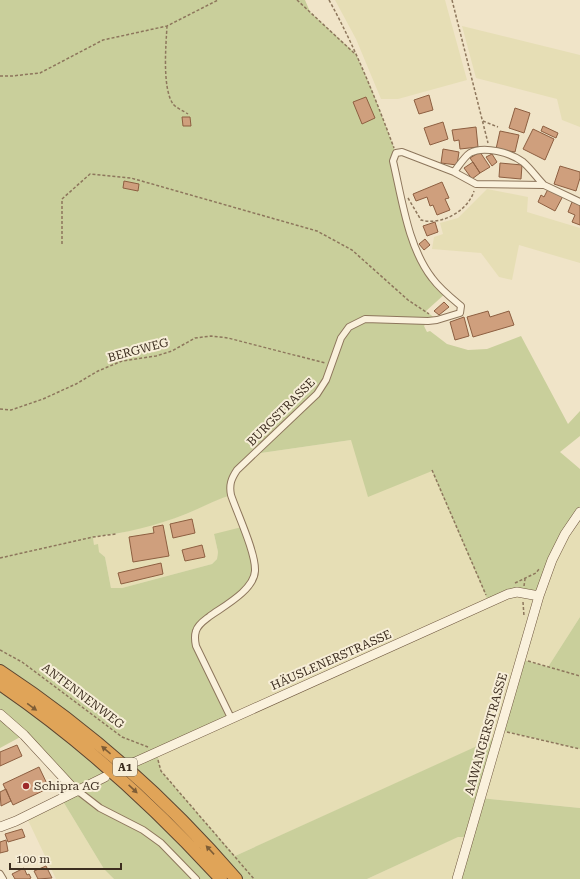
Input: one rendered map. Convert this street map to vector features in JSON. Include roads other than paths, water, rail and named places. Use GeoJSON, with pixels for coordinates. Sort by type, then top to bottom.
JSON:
{"type":"FeatureCollection","features":[{"type":"Feature","properties":{"kind":"highway","name":"A1"},"geometry":{"type":"LineString","coordinates":[[0,671],[67,719],[118,761],[178,817],[236,879]]}},
{"type":"Feature","properties":{"kind":"highway","name":"A1"},"geometry":{"type":"LineString","coordinates":[[0,684],[63,730],[115,773],[169,824],[221,879]]}},
{"type":"Feature","properties":{"kind":"street"},"geometry":{"type":"LineString","coordinates":[[544,185],[476,184],[454,172],[469,154],[488,149],[518,158],[544,185],[580,202]]}},
{"type":"Feature","properties":{"kind":"street","name":"BURGSTRASSE"},"geometry":{"type":"LineString","coordinates":[[231,718],[196,646],[194,638],[196,630],[202,622],[246,590],[253,581],[255,572],[254,560],[231,495],[230,487],[232,478],[237,470],[317,394],[326,380],[341,338],[349,327],[365,319],[428,321],[437,320],[460,312],[461,306],[431,278],[420,260],[409,230],[393,161],[396,153],[402,152],[454,172]]}},
{"type":"Feature","properties":{"kind":"street","name":"AAWANGERSTRASSE"},"geometry":{"type":"LineString","coordinates":[[457,879],[539,596],[552,560],[580,512]]}},
{"type":"Feature","properties":{"kind":"street","name":"HÄUSLENERSTRASSE"},"geometry":{"type":"LineString","coordinates":[[135,762],[508,594],[517,592],[539,596]]}},
{"type":"Feature","properties":{"kind":"street"},"geometry":{"type":"LineString","coordinates":[[0,714],[24,735],[72,787],[100,808],[143,830],[161,843],[196,879]]}},
{"type":"Feature","properties":{"kind":"street"},"geometry":{"type":"LineString","coordinates":[[0,827],[16,821],[105,777]]}},
{"type":"Feature","properties":{"kind":"street"},"geometry":{"type":"LineString","coordinates":[[0,874],[3,879]]}},
{"type":"Feature","properties":{"kind":"place","name":"Schipra AG"},"geometry":{"type":"Point","coordinates":[26,786]}}]}
